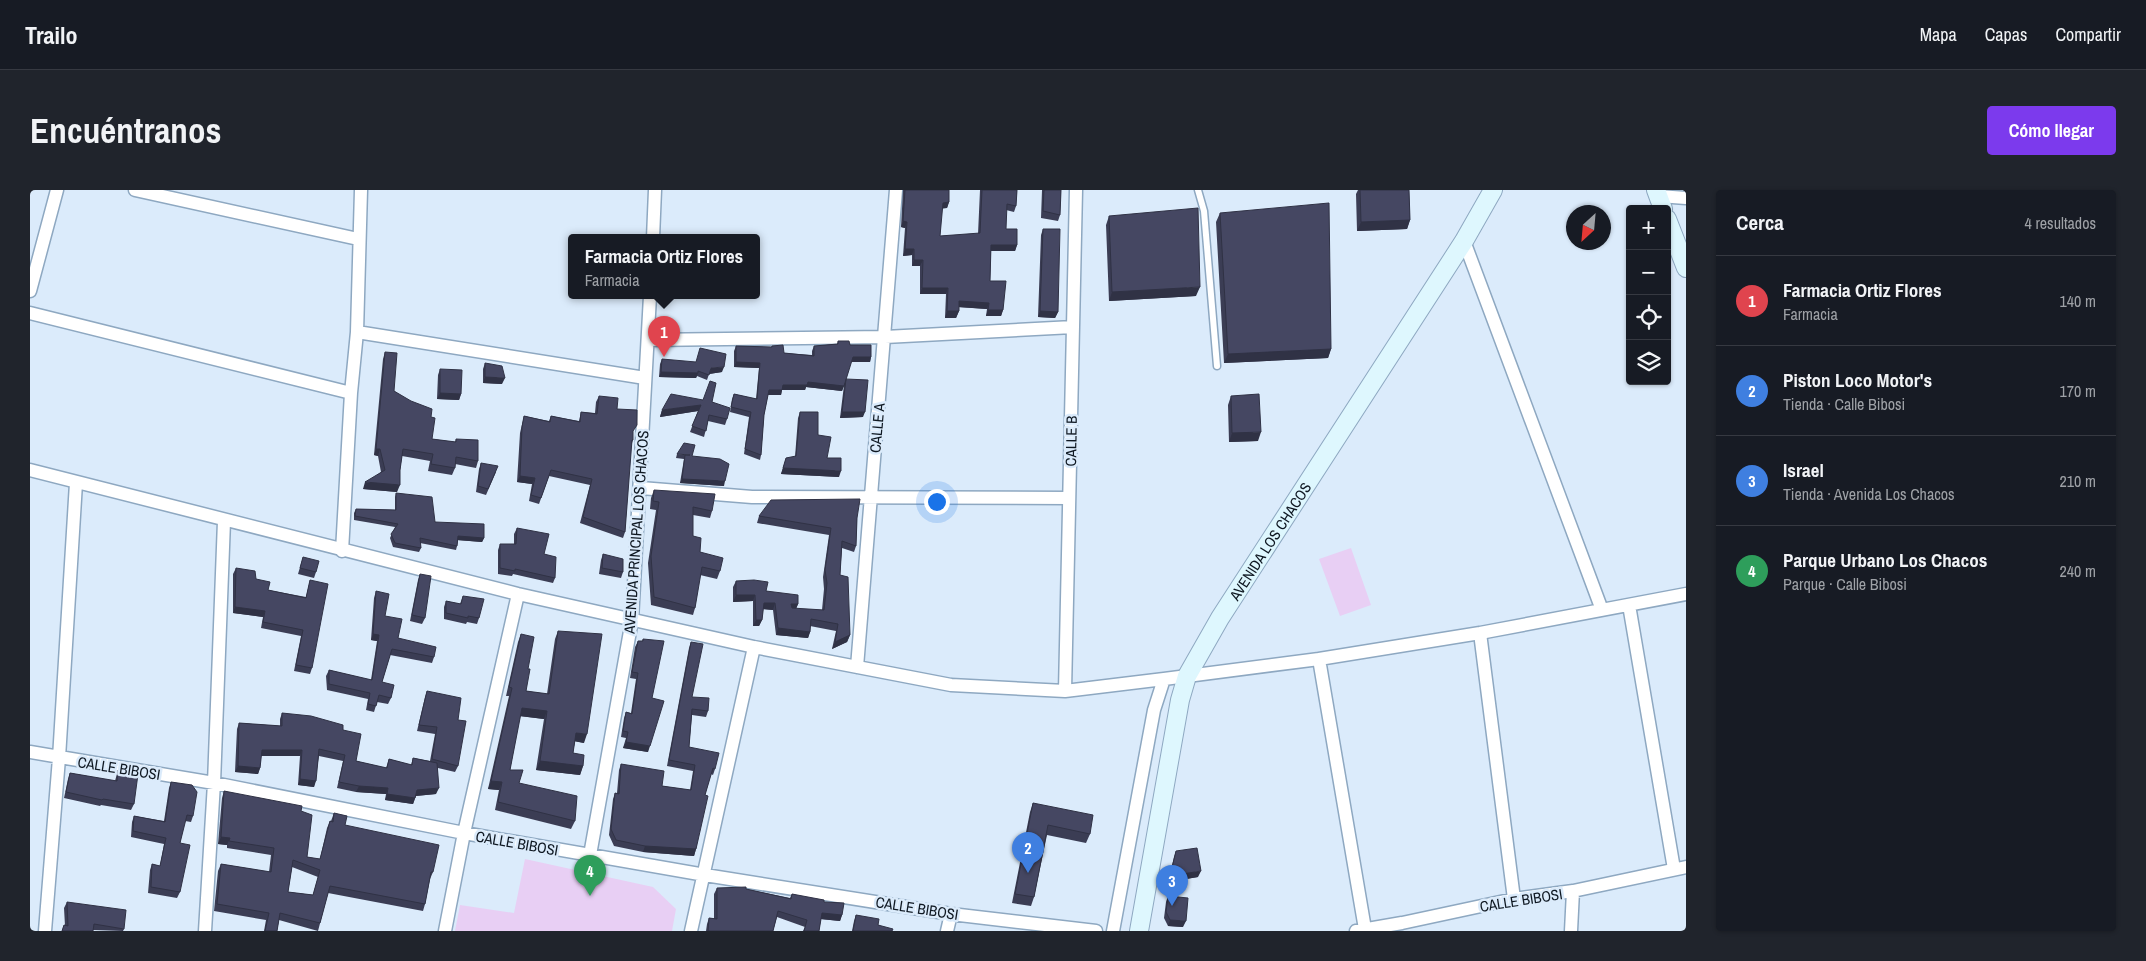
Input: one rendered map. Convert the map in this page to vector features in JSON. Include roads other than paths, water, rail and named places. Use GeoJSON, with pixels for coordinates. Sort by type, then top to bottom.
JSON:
{"type":"FeatureCollection","features":[{"type":"Feature","properties":{"kind":"street"},"geometry":{"type":"LineString","coordinates":[[30,291],[57,190]]}},
{"type":"Feature","properties":{"kind":"street"},"geometry":{"type":"LineString","coordinates":[[135,190],[358,239]]}},
{"type":"Feature","properties":{"kind":"street"},"geometry":{"type":"LineString","coordinates":[[342,550],[351,393],[357,332],[358,239],[361,190]]}},
{"type":"Feature","properties":{"kind":"street"},"geometry":{"type":"LineString","coordinates":[[653,234],[655,190]]}},
{"type":"Feature","properties":{"kind":"street","name":"CALLE A"},"geometry":{"type":"LineString","coordinates":[[857,667],[896,190]]}},
{"type":"Feature","properties":{"kind":"street","name":"CALLE B"},"geometry":{"type":"LineString","coordinates":[[1065,691],[1076,190]]}},
{"type":"Feature","properties":{"kind":"street","name":"AVENIDA LOS CHACOS"},"geometry":{"type":"LineString","coordinates":[[1139,931],[1180,700],[1187,676],[1220,618],[1464,241],[1493,190]]}},
{"type":"Feature","properties":{"kind":"street"},"geometry":{"type":"LineString","coordinates":[[1659,198],[1686,198]]}},
{"type":"Feature","properties":{"kind":"street"},"geometry":{"type":"LineString","coordinates":[[1671,229],[1686,268]]}},
{"type":"Feature","properties":{"kind":"street"},"geometry":{"type":"LineString","coordinates":[[1464,241],[1602,610]]}},
{"type":"Feature","properties":{"kind":"street","name":"AVENIDA PRINCIPAL LOS CHACOS"},"geometry":{"type":"LineString","coordinates":[[590,855],[632,620],[641,488],[650,299]]}},
{"type":"Feature","properties":{"kind":"street"},"geometry":{"type":"LineString","coordinates":[[30,313],[351,393]]}},
{"type":"Feature","properties":{"kind":"street"},"geometry":{"type":"LineString","coordinates":[[648,340],[884,336],[1073,327]]}},
{"type":"Feature","properties":{"kind":"street"},"geometry":{"type":"LineString","coordinates":[[357,332],[645,378]]}},
{"type":"Feature","properties":{"kind":"street"},"geometry":{"type":"LineString","coordinates":[[30,470],[224,521],[518,594],[754,647],[951,685],[1065,691],[1164,679],[1319,659],[1480,633],[1686,594]]}},
{"type":"Feature","properties":{"kind":"street"},"geometry":{"type":"LineString","coordinates":[[45,931],[59,758],[76,483]]}},
{"type":"Feature","properties":{"kind":"street"},"geometry":{"type":"LineString","coordinates":[[641,488],[752,497],[1069,498]]}},
{"type":"Feature","properties":{"kind":"street"},"geometry":{"type":"LineString","coordinates":[[204,931],[214,783],[224,521]]}},
{"type":"Feature","properties":{"kind":"street"},"geometry":{"type":"LineString","coordinates":[[445,931],[464,834],[518,594]]}},
{"type":"Feature","properties":{"kind":"street"},"geometry":{"type":"LineString","coordinates":[[1629,605],[1680,868]]}},
{"type":"Feature","properties":{"kind":"street"},"geometry":{"type":"LineString","coordinates":[[1480,633],[1514,899]]}},
{"type":"Feature","properties":{"kind":"street"},"geometry":{"type":"LineString","coordinates":[[691,931],[705,875],[754,647]]}},
{"type":"Feature","properties":{"kind":"street"},"geometry":{"type":"LineString","coordinates":[[1319,659],[1361,930]]}},
{"type":"Feature","properties":{"kind":"street"},"geometry":{"type":"LineString","coordinates":[[1113,931],[1154,710],[1164,679]]}},
{"type":"Feature","properties":{"kind":"street","name":"CALLE BIBOSI"},"geometry":{"type":"LineString","coordinates":[[30,752],[214,783],[464,834],[705,875],[951,914],[1096,931]]}},
{"type":"Feature","properties":{"kind":"street","name":"CALLE BIBOSI"},"geometry":{"type":"LineString","coordinates":[[1361,930],[1402,927],[1514,899],[1573,891],[1680,868]]}},
{"type":"Feature","properties":{"kind":"street"},"geometry":{"type":"LineString","coordinates":[[1570,931],[1573,891]]}},
{"type":"Feature","properties":{"kind":"street"},"geometry":{"type":"LineString","coordinates":[[947,931],[951,914]]}},
{"type":"Feature","properties":{"kind":"lane"},"geometry":{"type":"LineString","coordinates":[[1198,190],[1204,211],[1217,366]]}},
{"type":"Feature","properties":{"kind":"lane"},"geometry":{"type":"LineString","coordinates":[[1195,212],[1204,211]]}},
{"type":"Feature","properties":{"kind":"place","name":"Farmacia Ortiz Flores"},"geometry":{"type":"Point","coordinates":[664,357]}},
{"type":"Feature","properties":{"kind":"place","name":"Piston Loco Motor's"},"geometry":{"type":"Point","coordinates":[1028,873]}},
{"type":"Feature","properties":{"kind":"place","name":"Parque Urbano Los Chacos"},"geometry":{"type":"Point","coordinates":[590,896]}},
{"type":"Feature","properties":{"kind":"place","name":"Israel"},"geometry":{"type":"Point","coordinates":[1172,906]}}]}
